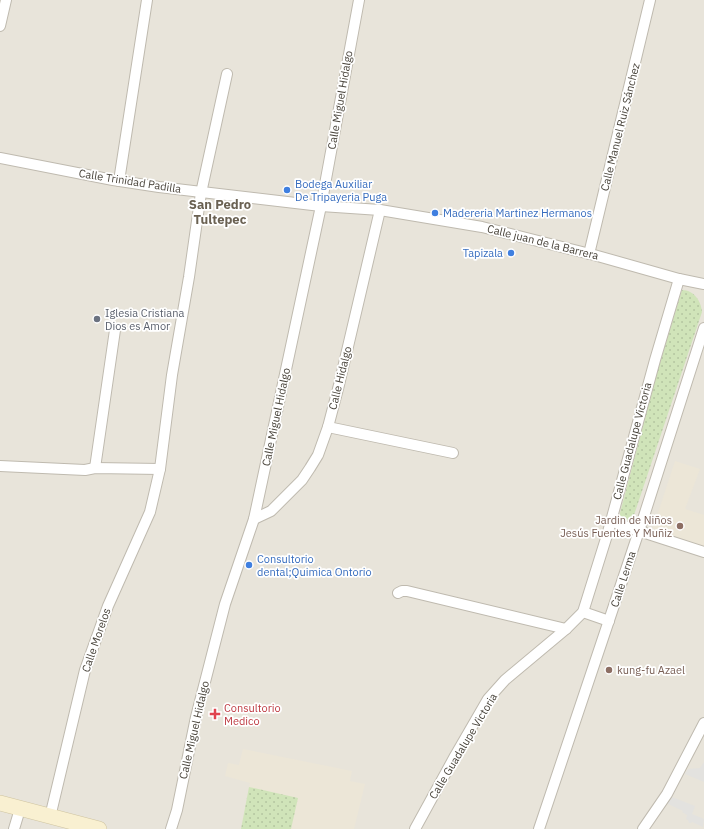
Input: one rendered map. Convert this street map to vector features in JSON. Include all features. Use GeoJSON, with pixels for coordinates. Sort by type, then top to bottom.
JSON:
{"type":"FeatureCollection","features":[{"type":"Feature","properties":{"kind":"street"},"geometry":{"type":"LineString","coordinates":[[0,26],[6,0]]}},
{"type":"Feature","properties":{"kind":"street"},"geometry":{"type":"LineString","coordinates":[[119,181],[146,0]]}},
{"type":"Feature","properties":{"kind":"street","name":"Calle Miguel Hidalgo"},"geometry":{"type":"LineString","coordinates":[[171,829],[177,810],[196,717],[224,604],[254,519],[321,206],[359,0]]}},
{"type":"Feature","properties":{"kind":"street","name":"Calle Manuel Ruiz Sánchez"},"geometry":{"type":"LineString","coordinates":[[589,254],[650,0]]}},
{"type":"Feature","properties":{"kind":"street","name":"Calle Morelos"},"geometry":{"type":"LineString","coordinates":[[50,817],[85,670],[108,606],[150,512],[160,469],[172,376],[189,277],[201,193],[227,74]]}},
{"type":"Feature","properties":{"kind":"street","name":"Calle Trinidad Padilla"},"geometry":{"type":"LineString","coordinates":[[0,158],[119,181],[201,193],[321,206],[380,210]]}},
{"type":"Feature","properties":{"kind":"street","name":"Calle juan de la Barrera"},"geometry":{"type":"LineString","coordinates":[[380,210],[482,227],[589,254],[678,279],[704,284]]}},
{"type":"Feature","properties":{"kind":"street","name":"Calle Hidalgo"},"geometry":{"type":"LineString","coordinates":[[254,519],[271,511],[302,480],[318,454],[328,427],[380,210]]}},
{"type":"Feature","properties":{"kind":"street","name":"Calle Guadalupe Victoria"},"geometry":{"type":"LineString","coordinates":[[415,829],[454,756],[488,699],[505,680],[566,629],[583,612],[678,279]]}},
{"type":"Feature","properties":{"kind":"street","name":"Calle Lerma"},"geometry":{"type":"LineString","coordinates":[[539,829],[609,621],[704,328]]}},
{"type":"Feature","properties":{"kind":"street"},"geometry":{"type":"LineString","coordinates":[[95,468],[115,330]]}},
{"type":"Feature","properties":{"kind":"street"},"geometry":{"type":"LineString","coordinates":[[328,427],[453,453]]}},
{"type":"Feature","properties":{"kind":"street"},"geometry":{"type":"LineString","coordinates":[[0,466],[85,470],[95,468],[160,469]]}},
{"type":"Feature","properties":{"kind":"street"},"geometry":{"type":"LineString","coordinates":[[610,521],[704,552]]}},
{"type":"Feature","properties":{"kind":"street"},"geometry":{"type":"LineString","coordinates":[[398,593],[402,591],[407,592],[566,629]]}},
{"type":"Feature","properties":{"kind":"street"},"geometry":{"type":"LineString","coordinates":[[583,612],[609,621]]}},
{"type":"Feature","properties":{"kind":"street"},"geometry":{"type":"LineString","coordinates":[[644,829],[667,794],[704,723]]}},
{"type":"Feature","properties":{"kind":"street"},"geometry":{"type":"LineString","coordinates":[[0,803],[99,829]]}},
{"type":"Feature","properties":{"kind":"street"},"geometry":{"type":"LineString","coordinates":[[14,829],[20,809]]}},
{"type":"Feature","properties":{"kind":"shaded area"},"geometry":{"type":"Polygon","coordinates":[[[0,0],[704,0],[704,829],[0,829],[0,0]]]}},
{"type":"Feature","properties":{"kind":"shaded area","name":"Jardin de Niños Jesús Fuentes Y Muñiz"},"geometry":{"type":"Polygon","coordinates":[[[675,461],[700,469],[685,509],[704,515],[704,547],[652,531],[675,461]]]}},
{"type":"Feature","properties":{"kind":"shaded area"},"geometry":{"type":"Polygon","coordinates":[[[243,749],[352,771],[350,781],[365,784],[354,829],[241,829],[250,783],[225,776],[228,763],[239,765],[243,749]]]}},
{"type":"Feature","properties":{"kind":"shaded area"},"geometry":{"type":"Polygon","coordinates":[[[704,762],[704,782],[685,774],[688,769],[700,768],[704,762]]]}},
{"type":"Feature","properties":{"kind":"shaded area"},"geometry":{"type":"Polygon","coordinates":[[[672,797],[695,806],[692,814],[704,819],[703,827],[692,822],[689,823],[686,819],[687,815],[682,812],[683,811],[666,803],[672,797]]]}},
{"type":"Feature","properties":{"kind":"green space"},"geometry":{"type":"Polygon","coordinates":[[[682,290],[690,292],[696,297],[702,312],[633,518],[626,520],[620,516],[620,513],[658,369],[682,290]]]}},
{"type":"Feature","properties":{"kind":"green space"},"geometry":{"type":"Polygon","coordinates":[[[249,787],[298,798],[291,829],[241,829],[249,787]]]}},
{"type":"Feature","properties":{"kind":"place","name":"Bodega Auxiliar De Tripayeria Puga"},"geometry":{"type":"Point","coordinates":[287,190]}},
{"type":"Feature","properties":{"kind":"place","name":"Madereria Martinez Hermanos"},"geometry":{"type":"Point","coordinates":[435,213]}},
{"type":"Feature","properties":{"kind":"place","name":"Tapizala"},"geometry":{"type":"Point","coordinates":[511,253]}},
{"type":"Feature","properties":{"kind":"place","name":"Iglesia Cristiana Dios es Amor"},"geometry":{"type":"Point","coordinates":[97,319]}},
{"type":"Feature","properties":{"kind":"place","name":"Jardin de Niños Jesús Fuentes Y Muñiz"},"geometry":{"type":"Point","coordinates":[680,526]}},
{"type":"Feature","properties":{"kind":"place","name":"Consultorio dental;Quimica Ontorio"},"geometry":{"type":"Point","coordinates":[249,565]}},
{"type":"Feature","properties":{"kind":"place","name":"kung-fu Azael"},"geometry":{"type":"Point","coordinates":[609,670]}},
{"type":"Feature","properties":{"kind":"place","name":"Consultorio Medico"},"geometry":{"type":"Point","coordinates":[215,714]}},
{"type":"Feature","properties":{"kind":"district","name":"San Pedro Tultepec"},"geometry":{"type":"Point","coordinates":[220,212]}}]}
